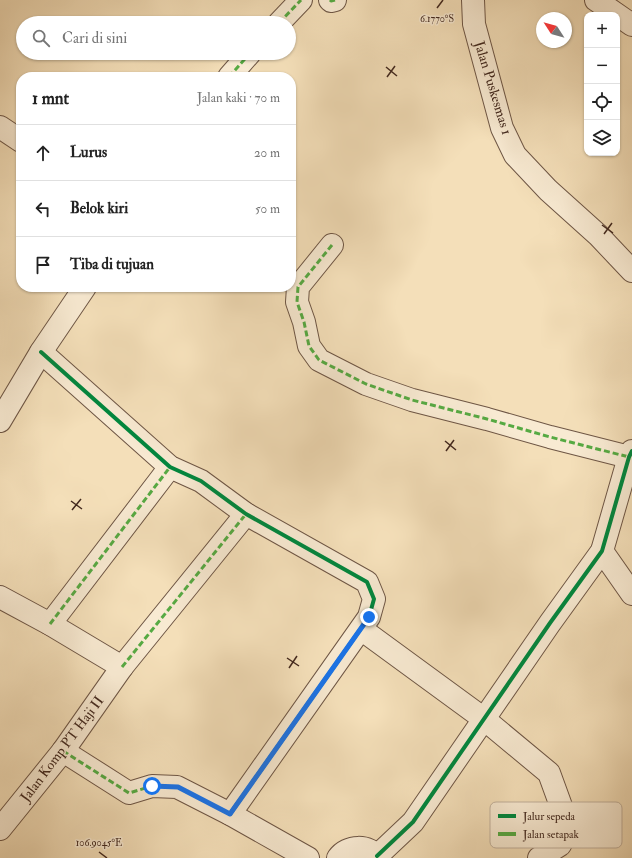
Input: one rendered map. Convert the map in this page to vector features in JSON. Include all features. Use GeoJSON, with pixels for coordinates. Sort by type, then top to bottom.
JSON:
{"type":"FeatureCollection","features":[{"type":"Feature","properties":{"kind":"street"},"geometry":{"type":"LineString","coordinates":[[286,16],[301,0]]}},
{"type":"Feature","properties":{"kind":"street"},"geometry":{"type":"LineString","coordinates":[[330,0],[335,0]]}},
{"type":"Feature","properties":{"kind":"street","name":"Jalan Puskesmas 1"},"geometry":{"type":"LineString","coordinates":[[473,0],[474,24],[502,128],[515,155],[548,190],[598,235],[632,271]]}},
{"type":"Feature","properties":{"kind":"street"},"geometry":{"type":"LineString","coordinates":[[596,0],[632,25]]}},
{"type":"Feature","properties":{"kind":"street"},"geometry":{"type":"LineString","coordinates":[[233,72],[244,60]]}},
{"type":"Feature","properties":{"kind":"street"},"geometry":{"type":"LineString","coordinates":[[0,127],[16,138]]}},
{"type":"Feature","properties":{"kind":"street"},"geometry":{"type":"LineString","coordinates":[[332,245],[298,287],[297,302],[304,322],[309,346],[319,360],[366,384],[412,400],[550,437],[631,454],[602,551],[554,617],[413,822],[378,857],[369,850],[359,847],[349,848],[338,858]]}},
{"type":"Feature","properties":{"kind":"street"},"geometry":{"type":"LineString","coordinates":[[0,420],[41,352],[82,292]]}},
{"type":"Feature","properties":{"kind":"street"},"geometry":{"type":"LineString","coordinates":[[41,352],[170,467],[201,481],[246,514],[366,582],[374,599],[369,617],[361,629],[230,814]]}},
{"type":"Feature","properties":{"kind":"street"},"geometry":{"type":"LineString","coordinates":[[50,624],[170,467]]}},
{"type":"Feature","properties":{"kind":"street","name":"Jalan Komp PT Haji II"},"geometry":{"type":"LineString","coordinates":[[0,829],[63,752],[122,667],[246,514]]}},
{"type":"Feature","properties":{"kind":"street"},"geometry":{"type":"LineString","coordinates":[[602,551],[632,594]]}},
{"type":"Feature","properties":{"kind":"street"},"geometry":{"type":"LineString","coordinates":[[0,597],[50,624],[122,667]]}},
{"type":"Feature","properties":{"kind":"street"},"geometry":{"type":"LineString","coordinates":[[361,629],[484,719],[549,773],[560,802]]}},
{"type":"Feature","properties":{"kind":"street"},"geometry":{"type":"LineString","coordinates":[[63,752],[129,793],[152,786],[178,787],[230,814],[308,858]]}},
{"type":"Feature","properties":{"kind":"street"},"geometry":{"type":"LineString","coordinates":[[539,858],[555,848]]}},
{"type":"Feature","properties":{"kind":"marked path"},"geometry":{"type":"LineString","coordinates":[[286,16],[301,0]]}},
{"type":"Feature","properties":{"kind":"marked path"},"geometry":{"type":"LineString","coordinates":[[330,0],[335,0]]}},
{"type":"Feature","properties":{"kind":"marked path"},"geometry":{"type":"LineString","coordinates":[[233,72],[244,60]]}},
{"type":"Feature","properties":{"kind":"marked path"},"geometry":{"type":"LineString","coordinates":[[332,245],[298,287],[297,302],[304,322],[309,346],[319,360],[366,384],[412,400],[629,457]]}},
{"type":"Feature","properties":{"kind":"marked path"},"geometry":{"type":"LineString","coordinates":[[50,624],[170,467]]}},
{"type":"Feature","properties":{"kind":"marked path"},"geometry":{"type":"LineString","coordinates":[[122,667],[246,514]]}},
{"type":"Feature","properties":{"kind":"marked path"},"geometry":{"type":"LineString","coordinates":[[63,751],[129,793],[152,786],[177,787],[230,814],[232,811]]}},
{"type":"Feature","properties":{"kind":"cycle path"},"geometry":{"type":"LineString","coordinates":[[41,352],[170,467],[201,481],[246,514],[367,582],[374,599],[369,617],[230,814]]}},
{"type":"Feature","properties":{"kind":"cycle path"},"geometry":{"type":"LineString","coordinates":[[377,856],[413,822],[550,623],[602,551],[632,451]]}},
{"type":"Feature","properties":{"kind":"route"},"geometry":{"type":"LineString","coordinates":[[152,786],[178,787],[230,814],[369,617]]}}]}
